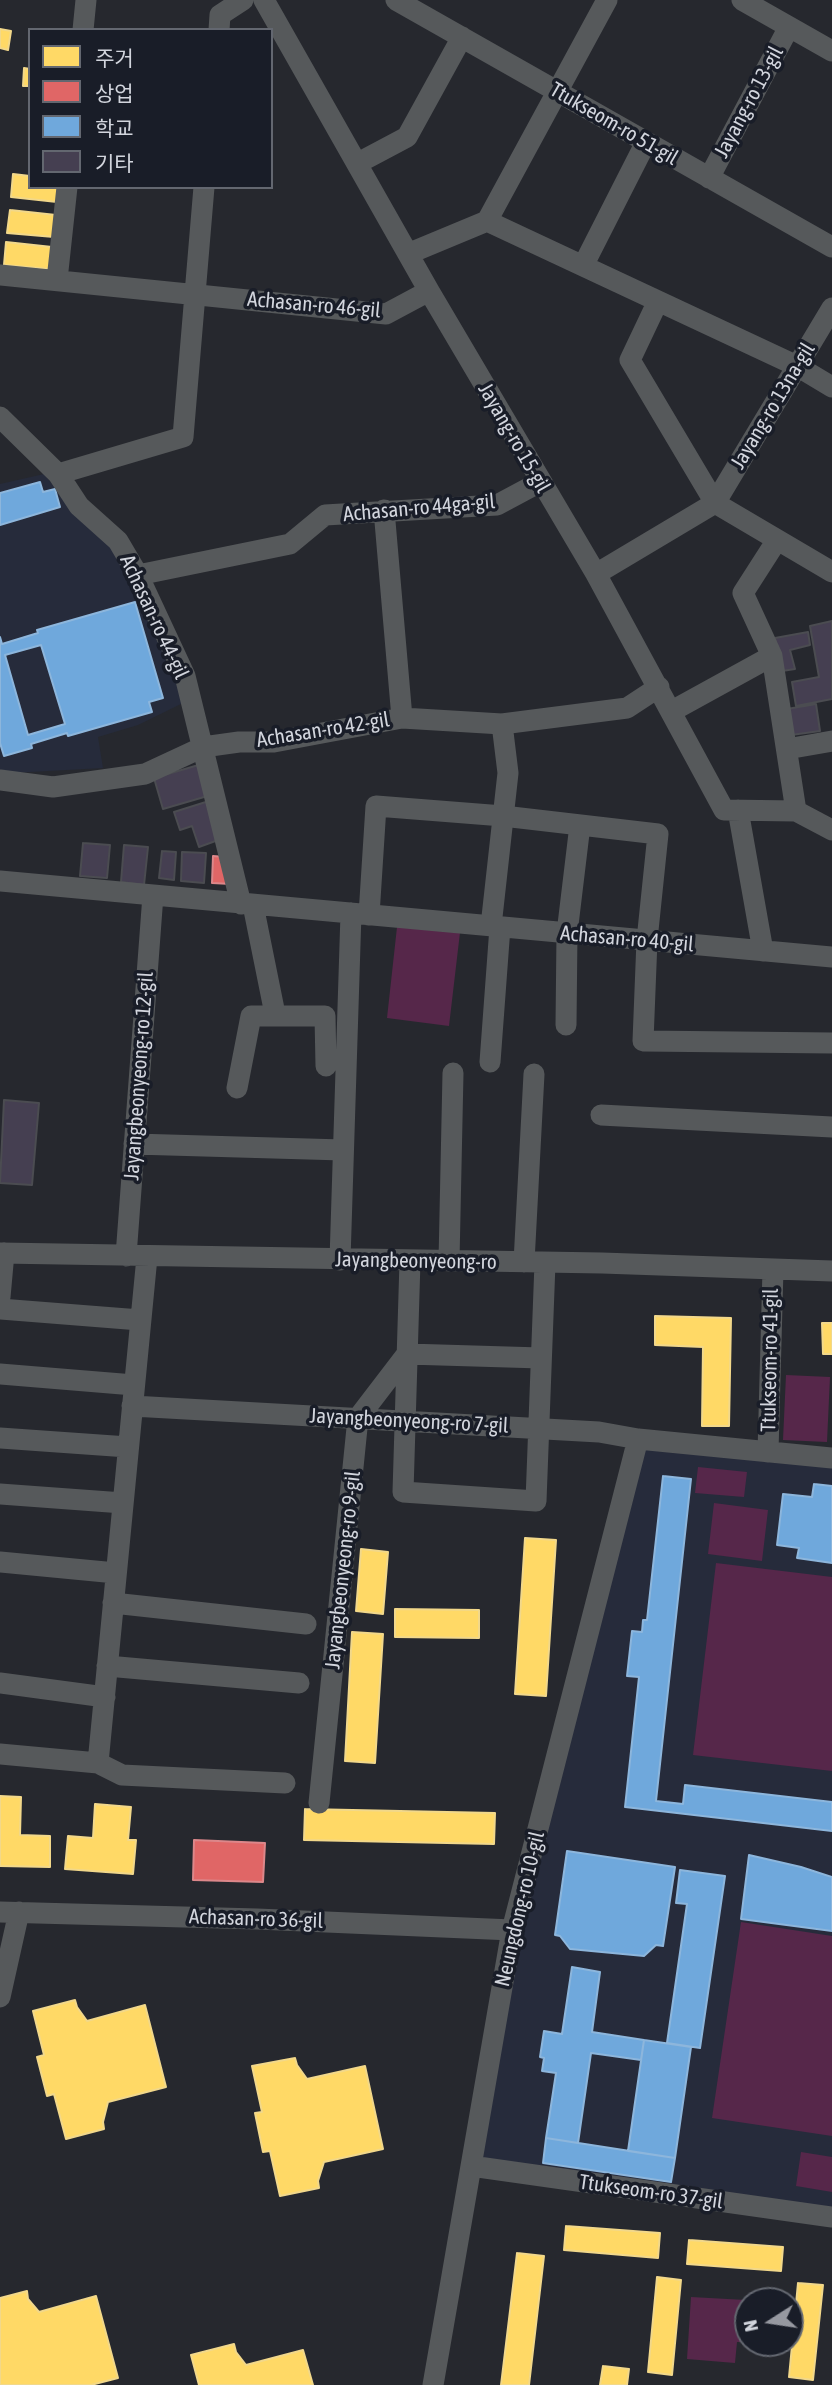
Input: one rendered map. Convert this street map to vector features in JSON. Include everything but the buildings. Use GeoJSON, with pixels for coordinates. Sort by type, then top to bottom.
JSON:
{"type":"FeatureCollection","features":[{"type":"Feature","properties":{"kind":"street"},"geometry":{"type":"LineString","coordinates":[[83,28],[86,0]]}},
{"type":"Feature","properties":{"kind":"street"},"geometry":{"type":"LineString","coordinates":[[219,28],[220,15],[243,0]]}},
{"type":"Feature","properties":{"kind":"street","name":"Jayang-ro 15-gil"},"geometry":{"type":"LineString","coordinates":[[264,0],[410,253],[429,291],[596,574],[724,810],[738,810]]}},
{"type":"Feature","properties":{"kind":"street","name":"Ttukseom-ro 51-gil"},"geometry":{"type":"LineString","coordinates":[[396,0],[832,247]]}},
{"type":"Feature","properties":{"kind":"street"},"geometry":{"type":"LineString","coordinates":[[410,253],[486,221],[607,0]]}},
{"type":"Feature","properties":{"kind":"street","name":"Jayang-ro 13-gil"},"geometry":{"type":"LineString","coordinates":[[743,0],[830,47]]}},
{"type":"Feature","properties":{"kind":"street","name":"Jayang-ro 13-gil"},"geometry":{"type":"LineString","coordinates":[[709,178],[789,27]]}},
{"type":"Feature","properties":{"kind":"street"},"geometry":{"type":"LineString","coordinates":[[358,163],[407,137],[462,37]]}},
{"type":"Feature","properties":{"kind":"street"},"geometry":{"type":"LineString","coordinates":[[583,266],[646,142]]}},
{"type":"Feature","properties":{"kind":"street"},"geometry":{"type":"LineString","coordinates":[[57,280],[67,189]]}},
{"type":"Feature","properties":{"kind":"street"},"geometry":{"type":"LineString","coordinates":[[58,474],[183,438],[204,189]]}},
{"type":"Feature","properties":{"kind":"street"},"geometry":{"type":"LineString","coordinates":[[486,221],[797,366],[832,387]]}},
{"type":"Feature","properties":{"kind":"street","name":"Achasan-ro 46-gil"},"geometry":{"type":"LineString","coordinates":[[0,275],[386,314],[429,291]]}},
{"type":"Feature","properties":{"kind":"street","name":"Jayang-ro 13na-gil"},"geometry":{"type":"LineString","coordinates":[[657,301],[630,360],[715,503]]}},
{"type":"Feature","properties":{"kind":"street","name":"Jayang-ro 13na-gil"},"geometry":{"type":"LineString","coordinates":[[596,574],[715,503],[832,308]]}},
{"type":"Feature","properties":{"kind":"street","name":"Achasan-ro 44-gil"},"geometry":{"type":"LineString","coordinates":[[0,418],[58,474],[79,506],[118,541],[138,575],[185,676],[247,904]]}},
{"type":"Feature","properties":{"kind":"street","name":"Achasan-ro 44ga-gil"},"geometry":{"type":"LineString","coordinates":[[138,575],[290,544],[325,515],[497,505],[540,482]]}},
{"type":"Feature","properties":{"kind":"street"},"geometry":{"type":"LineString","coordinates":[[715,503],[832,572]]}},
{"type":"Feature","properties":{"kind":"street","name":"Achasan-ro 42-gil"},"geometry":{"type":"LineString","coordinates":[[384,510],[402,718]]}},
{"type":"Feature","properties":{"kind":"street"},"geometry":{"type":"LineString","coordinates":[[777,540],[743,593],[772,656],[796,811]]}},
{"type":"Feature","properties":{"kind":"street"},"geometry":{"type":"LineString","coordinates":[[672,711],[772,656]]}},
{"type":"Feature","properties":{"kind":"street","name":"Achasan-ro 42-gil"},"geometry":{"type":"LineString","coordinates":[[0,780],[53,787],[145,774],[203,747],[274,742],[402,718],[502,724],[627,708],[659,687]]}},
{"type":"Feature","properties":{"kind":"street"},"geometry":{"type":"LineString","coordinates":[[490,1062],[495,927],[508,773],[502,724]]}},
{"type":"Feature","properties":{"kind":"street"},"geometry":{"type":"LineString","coordinates":[[787,749],[832,741]]}},
{"type":"Feature","properties":{"kind":"street"},"geometry":{"type":"LineString","coordinates":[[340,1260],[343,1150],[360,914],[376,806],[658,834],[647,940],[643,1041],[832,1043]]}},
{"type":"Feature","properties":{"kind":"street"},"geometry":{"type":"LineString","coordinates":[[763,951],[738,810],[796,811],[831,827]]}},
{"type":"Feature","properties":{"kind":"street"},"geometry":{"type":"LineString","coordinates":[[566,1025],[567,933],[580,825]]}},
{"type":"Feature","properties":{"kind":"street","name":"Achasan-ro 40-gil"},"geometry":{"type":"LineString","coordinates":[[0,881],[832,957]]}},
{"type":"Feature","properties":{"kind":"street","name":"Jayangbeonyeong-ro 12-gil"},"geometry":{"type":"LineString","coordinates":[[98,1763],[140,1320],[134,1144],[153,895]]}},
{"type":"Feature","properties":{"kind":"street"},"geometry":{"type":"LineString","coordinates":[[247,904],[275,1014]]}},
{"type":"Feature","properties":{"kind":"street"},"geometry":{"type":"LineString","coordinates":[[237,1088],[251,1016],[325,1016],[326,1066]]}},
{"type":"Feature","properties":{"kind":"street"},"geometry":{"type":"LineString","coordinates":[[449,1261],[453,1073]]}},
{"type":"Feature","properties":{"kind":"street","name":"Jayangbeonyeong-ro 7-gil"},"geometry":{"type":"LineString","coordinates":[[406,1421],[403,1492],[536,1501],[541,1359],[534,1262],[534,1074]]}},
{"type":"Feature","properties":{"kind":"street"},"geometry":{"type":"LineString","coordinates":[[601,1115],[832,1127]]}},
{"type":"Feature","properties":{"kind":"street"},"geometry":{"type":"LineString","coordinates":[[134,1144],[343,1150]]}},
{"type":"Feature","properties":{"kind":"street"},"geometry":{"type":"LineString","coordinates":[[0,1297],[2,1253]]}},
{"type":"Feature","properties":{"kind":"street","name":"Jayangbeonyeong-ro"},"geometry":{"type":"LineString","coordinates":[[2,1253],[534,1262],[832,1271]]}},
{"type":"Feature","properties":{"kind":"street"},"geometry":{"type":"LineString","coordinates":[[406,1421],[410,1261]]}},
{"type":"Feature","properties":{"kind":"street","name":"Ttukseom-ro 41-gil"},"geometry":{"type":"LineString","coordinates":[[768,1452],[773,1269]]}},
{"type":"Feature","properties":{"kind":"street"},"geometry":{"type":"LineString","coordinates":[[0,1309],[140,1320]]}},
{"type":"Feature","properties":{"kind":"street"},"geometry":{"type":"LineString","coordinates":[[407,1354],[541,1359]]}},
{"type":"Feature","properties":{"kind":"street"},"geometry":{"type":"LineString","coordinates":[[358,1418],[407,1354]]}},
{"type":"Feature","properties":{"kind":"street","name":"Jayangbeonyeong-ro 7-gil"},"geometry":{"type":"LineString","coordinates":[[0,1374],[279,1414],[600,1432],[638,1439]]}},
{"type":"Feature","properties":{"kind":"street","name":"Jayangbeonyeong-ro 9-gil"},"geometry":{"type":"LineString","coordinates":[[319,1803],[358,1418]]}},
{"type":"Feature","properties":{"kind":"street"},"geometry":{"type":"LineString","coordinates":[[0,1438],[128,1447]]}},
{"type":"Feature","properties":{"kind":"street","name":"Ttukseom-ro 41-gil"},"geometry":{"type":"LineString","coordinates":[[638,1439],[832,1458]]}},
{"type":"Feature","properties":{"kind":"street","name":"Neungdong-ro 10-gil"},"geometry":{"type":"LineString","coordinates":[[433,2385],[512,1930],[638,1439]]}},
{"type":"Feature","properties":{"kind":"street"},"geometry":{"type":"LineString","coordinates":[[0,1494],[123,1503]]}},
{"type":"Feature","properties":{"kind":"street"},"geometry":{"type":"LineString","coordinates":[[0,1562],[116,1573]]}},
{"type":"Feature","properties":{"kind":"street"},"geometry":{"type":"LineString","coordinates":[[113,1603],[306,1624]]}},
{"type":"Feature","properties":{"kind":"street"},"geometry":{"type":"LineString","coordinates":[[107,1666],[299,1684]]}},
{"type":"Feature","properties":{"kind":"street"},"geometry":{"type":"LineString","coordinates":[[0,1683],[105,1697]]}},
{"type":"Feature","properties":{"kind":"street"},"geometry":{"type":"LineString","coordinates":[[0,1754],[98,1763],[122,1775],[285,1783]]}},
{"type":"Feature","properties":{"kind":"street"},"geometry":{"type":"LineString","coordinates":[[0,1997],[10,1912]]}},
{"type":"Feature","properties":{"kind":"street","name":"Achasan-ro 36-gil"},"geometry":{"type":"LineString","coordinates":[[10,1912],[512,1930]]}},
{"type":"Feature","properties":{"kind":"street","name":"Ttukseom-ro 37-gil"},"geometry":{"type":"LineString","coordinates":[[471,2166],[832,2217]]}},
{"type":"Feature","properties":{"kind":"shaded area"},"geometry":{"type":"Polygon","coordinates":[[[44,474],[82,520],[114,545],[131,573],[185,702],[138,725],[98,737],[103,768],[12,773],[0,771],[0,484],[44,474]]]}},
{"type":"Feature","properties":{"kind":"shaded area"},"geometry":{"type":"Polygon","coordinates":[[[398,918],[461,924],[449,1026],[387,1018],[398,918]]]}},
{"type":"Feature","properties":{"kind":"shaded area"},"geometry":{"type":"Polygon","coordinates":[[[786,1375],[830,1377],[827,1442],[783,1440],[786,1375]]]}},
{"type":"Feature","properties":{"kind":"shaded area"},"geometry":{"type":"Polygon","coordinates":[[[638,1439],[832,1458],[832,2217],[471,2166],[512,1930],[638,1439]]]}},
{"type":"Feature","properties":{"kind":"shaded area"},"geometry":{"type":"Polygon","coordinates":[[[698,1467],[747,1472],[744,1497],[695,1493],[698,1467]]]}},
{"type":"Feature","properties":{"kind":"shaded area"},"geometry":{"type":"Polygon","coordinates":[[[714,1503],[768,1510],[762,1561],[708,1554],[714,1503]]]}},
{"type":"Feature","properties":{"kind":"shaded area"},"geometry":{"type":"Polygon","coordinates":[[[716,1563],[832,1577],[832,1771],[693,1755],[716,1563]]]}},
{"type":"Feature","properties":{"kind":"shaded area"},"geometry":{"type":"Polygon","coordinates":[[[741,1922],[832,1936],[832,2136],[712,2118],[741,1922]]]}},
{"type":"Feature","properties":{"kind":"shaded area"},"geometry":{"type":"Polygon","coordinates":[[[801,2152],[832,2157],[832,2192],[796,2186],[801,2152]]]}},
{"type":"Feature","properties":{"kind":"shaded area"},"geometry":{"type":"Polygon","coordinates":[[[691,2297],[734,2299],[735,2363],[687,2359],[691,2297]]]}}]}
